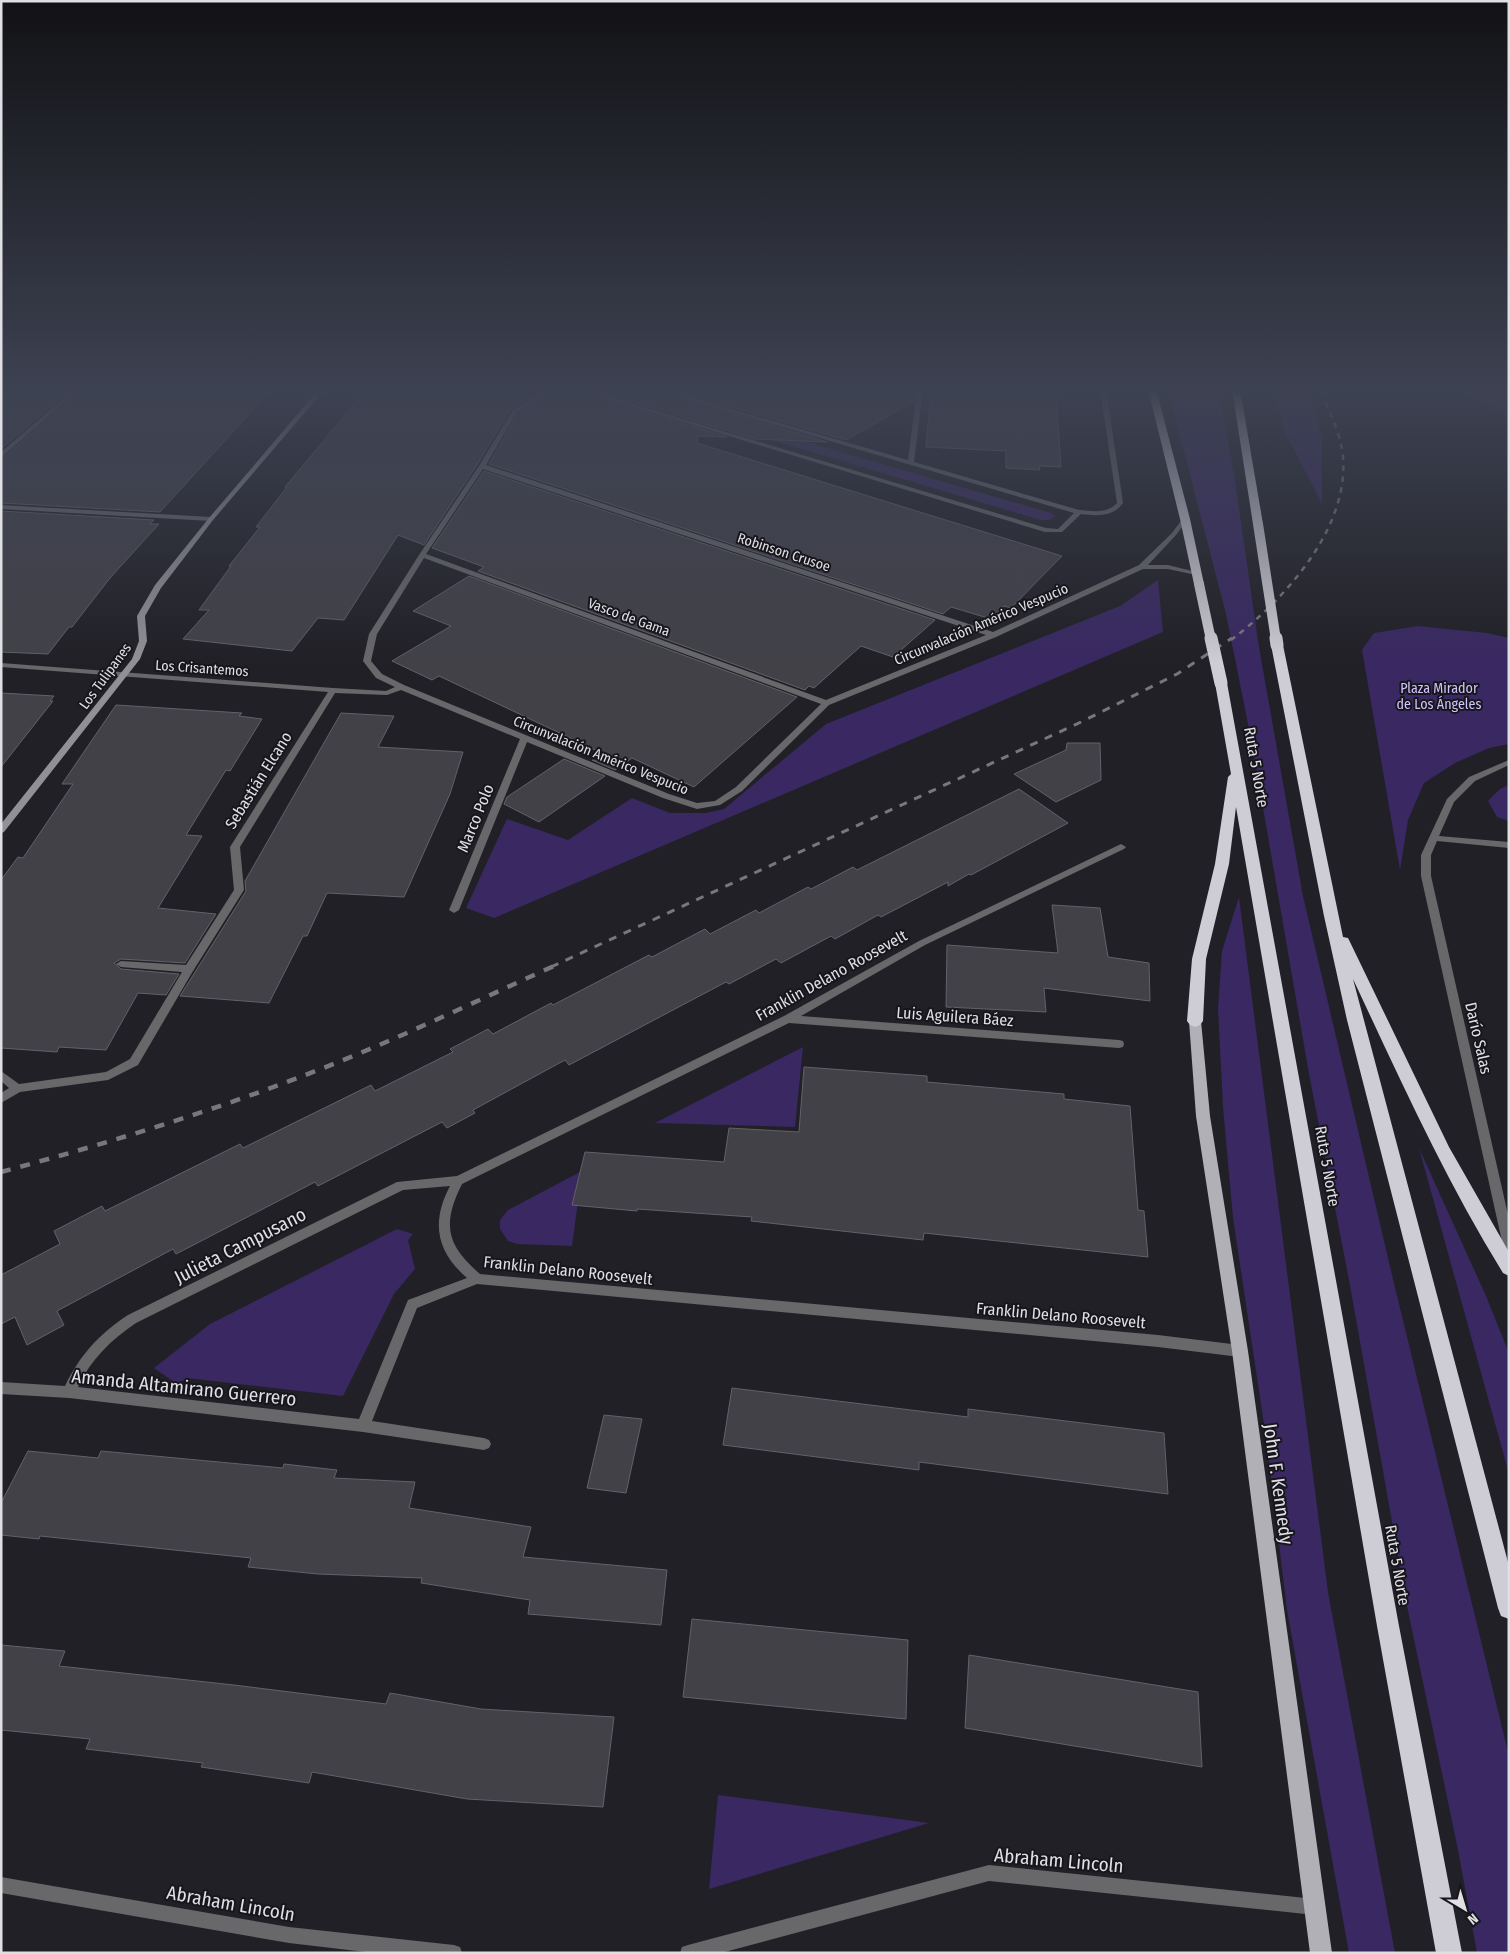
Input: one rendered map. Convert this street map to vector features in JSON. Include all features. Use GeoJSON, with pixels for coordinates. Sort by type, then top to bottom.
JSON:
{"type":"FeatureCollection","features":[{"type":"Feature","properties":{"kind":"highway","name":"Ruta 5 Norte"},"geometry":{"type":"LineString","coordinates":[[1175,480],[1221,683],[1236,761],[1448,1953]]}},
{"type":"Feature","properties":{"kind":"highway"},"geometry":{"type":"LineString","coordinates":[[1251,480],[1277,645],[1331,916],[1358,1030],[1509,1608]]}},
{"type":"Feature","properties":{"kind":"highway"},"geometry":{"type":"LineString","coordinates":[[1195,1021],[1199,959],[1222,864],[1236,761]]}},
{"type":"Feature","properties":{"kind":"highway"},"geometry":{"type":"LineString","coordinates":[[1331,916],[1432,1129],[1486,1232],[1509,1268]]}},
{"type":"Feature","properties":{"kind":"main road","name":"John F. Kennedy"},"geometry":{"type":"LineString","coordinates":[[1195,1021],[1203,1116],[1240,1351],[1321,1953]]}},
{"type":"Feature","properties":{"kind":"street","name":"Los Tulipanes"},"geometry":{"type":"LineString","coordinates":[[1,830],[125,674],[140,651],[143,641],[141,616],[158,587],[244,480]]}},
{"type":"Feature","properties":{"kind":"street","name":"Circunvalación Américo Vespucio"},"geometry":{"type":"LineString","coordinates":[[472,480],[422,555],[373,634],[367,661],[379,676],[401,687],[666,796],[697,806],[717,803],[740,788],[826,703],[993,635],[1142,567],[1174,534],[1185,519]]}},
{"type":"Feature","properties":{"kind":"street","name":"Robinson Crusoe"},"geometry":{"type":"LineString","coordinates":[[525,480],[993,635]]}},
{"type":"Feature","properties":{"kind":"street"},"geometry":{"type":"LineString","coordinates":[[880,480],[1046,530],[1060,531],[1079,512]]}},
{"type":"Feature","properties":{"kind":"street"},"geometry":{"type":"LineString","coordinates":[[970,480],[1079,512],[1111,512],[1117,508],[1120,503],[1116,480]]}},
{"type":"Feature","properties":{"kind":"street"},"geometry":{"type":"LineString","coordinates":[[1,507],[211,519]]}},
{"type":"Feature","properties":{"kind":"street","name":"Vasco de Gama"},"geometry":{"type":"LineString","coordinates":[[422,555],[826,703]]}},
{"type":"Feature","properties":{"kind":"street","name":"Circunvalación Américo Vespucio"},"geometry":{"type":"LineString","coordinates":[[1142,567],[1168,567],[1198,578]]}},
{"type":"Feature","properties":{"kind":"street","name":"Los Crisantemos"},"geometry":{"type":"LineString","coordinates":[[1,666],[388,693],[401,687]]}},
{"type":"Feature","properties":{"kind":"street","name":"Sebastián Elcano"},"geometry":{"type":"LineString","coordinates":[[1,1099],[17,1088],[108,1076],[134,1062],[189,969],[239,890],[235,848],[333,690]]}},
{"type":"Feature","properties":{"kind":"street","name":"Marco Polo"},"geometry":{"type":"LineString","coordinates":[[454,910],[524,738]]}},
{"type":"Feature","properties":{"kind":"street","name":"Darío Salas"},"geometry":{"type":"LineString","coordinates":[[1509,762],[1472,779],[1450,801],[1426,855],[1426,876],[1509,1246]]}},
{"type":"Feature","properties":{"kind":"street"},"geometry":{"type":"LineString","coordinates":[[1434,838],[1509,845]]}},
{"type":"Feature","properties":{"kind":"street","name":"Franklin Delano Roosevelt"},"geometry":{"type":"LineString","coordinates":[[1121,848],[922,943],[788,1019],[458,1181],[448,1198],[444,1216],[444,1233],[449,1250],[460,1266],[477,1279],[1138,1339],[1240,1351]]}},
{"type":"Feature","properties":{"kind":"street"},"geometry":{"type":"LineString","coordinates":[[121,964],[189,969]]}},
{"type":"Feature","properties":{"kind":"street","name":"Luis Aguilera Báez"},"geometry":{"type":"LineString","coordinates":[[788,1019],[1118,1044]]}},
{"type":"Feature","properties":{"kind":"street"},"geometry":{"type":"LineString","coordinates":[[1,1075],[17,1088]]}},
{"type":"Feature","properties":{"kind":"street","name":"Julieta Campusano"},"geometry":{"type":"LineString","coordinates":[[69,1392],[78,1370],[93,1349],[111,1332],[132,1319],[401,1185],[458,1181]]}},
{"type":"Feature","properties":{"kind":"street"},"geometry":{"type":"LineString","coordinates":[[363,1426],[412,1304],[477,1279]]}},
{"type":"Feature","properties":{"kind":"street","name":"Amanda Altamirano Guerrero"},"geometry":{"type":"LineString","coordinates":[[1,1388],[69,1392],[363,1426],[484,1444]]}},
{"type":"Feature","properties":{"kind":"street","name":"Abraham Lincoln"},"geometry":{"type":"LineString","coordinates":[[688,1953],[989,1873],[1315,1907]]}},
{"type":"Feature","properties":{"kind":"street","name":"Abraham Lincoln"},"geometry":{"type":"LineString","coordinates":[[1,1885],[289,1935],[454,1953]]}},
{"type":"Feature","properties":{"kind":"green space"},"geometry":{"type":"Polygon","coordinates":[[[907,480],[938,480],[1051,513],[1055,516],[1049,520],[1041,520],[907,480]]]}},
{"type":"Feature","properties":{"kind":"green space"},"geometry":{"type":"Polygon","coordinates":[[[1192,480],[1235,480],[1259,647],[1303,896],[1392,1275],[1509,1756],[1509,1953],[1477,1953],[1458,1850],[1407,1606],[1349,1280],[1309,1074],[1252,744],[1226,614],[1192,480]]]}},
{"type":"Feature","properties":{"kind":"green space"},"geometry":{"type":"Polygon","coordinates":[[[1310,480],[1322,480],[1322,504],[1310,480]]]}},
{"type":"Feature","properties":{"kind":"green space"},"geometry":{"type":"Polygon","coordinates":[[[1158,580],[1163,632],[494,918],[466,908],[507,819],[568,840],[632,798],[670,813],[706,813],[724,809],[826,724],[1120,606],[1158,580]]]}},
{"type":"Feature","properties":{"kind":"green space","name":"Plaza Mirador de Los Ángeles"},"geometry":{"type":"Polygon","coordinates":[[[1418,626],[1487,633],[1509,638],[1509,744],[1489,748],[1455,763],[1424,783],[1408,820],[1400,870],[1362,650],[1374,633],[1418,626]]]}},
{"type":"Feature","properties":{"kind":"green space"},"geometry":{"type":"Polygon","coordinates":[[[1509,785],[1509,821],[1497,817],[1488,801],[1500,789],[1509,785]]]}},
{"type":"Feature","properties":{"kind":"green space"},"geometry":{"type":"Polygon","coordinates":[[[1239,897],[1328,1592],[1395,1953],[1349,1953],[1287,1610],[1267,1444],[1233,1218],[1223,1107],[1218,1008],[1222,951],[1239,897]]]}},
{"type":"Feature","properties":{"kind":"green space"},"geometry":{"type":"Polygon","coordinates":[[[803,1047],[795,1127],[655,1123],[803,1047]]]}},
{"type":"Feature","properties":{"kind":"green space"},"geometry":{"type":"Polygon","coordinates":[[[1419,1148],[1486,1296],[1509,1353],[1509,1474],[1419,1148]]]}},
{"type":"Feature","properties":{"kind":"green space"},"geometry":{"type":"Polygon","coordinates":[[[582,1171],[572,1246],[517,1244],[508,1241],[500,1229],[500,1220],[508,1210],[582,1171]]]}},
{"type":"Feature","properties":{"kind":"green space"},"geometry":{"type":"Polygon","coordinates":[[[397,1229],[413,1234],[408,1240],[415,1269],[394,1294],[343,1396],[187,1378],[177,1384],[154,1368],[210,1324],[397,1229]]]}},
{"type":"Feature","properties":{"kind":"green space"},"geometry":{"type":"Polygon","coordinates":[[[718,1795],[929,1823],[709,1889],[718,1795]]]}},
{"type":"Feature","properties":{"kind":"building"},"geometry":{"type":"Polygon","coordinates":[[[1,480],[189,480],[160,512],[1,503],[1,480]]]}},
{"type":"Feature","properties":{"kind":"building"},"geometry":{"type":"Polygon","coordinates":[[[291,480],[467,480],[424,545],[398,535],[344,620],[318,618],[292,651],[183,639],[209,610],[199,610],[231,566],[229,566],[260,527],[256,527],[287,487],[285,487],[291,480]]]}},
{"type":"Feature","properties":{"kind":"building"},"geometry":{"type":"Polygon","coordinates":[[[478,480],[512,480],[935,620],[893,657],[861,646],[814,688],[809,686],[805,690],[478,571],[484,567],[432,548],[478,480]]]}},
{"type":"Feature","properties":{"kind":"building"},"geometry":{"type":"Polygon","coordinates":[[[538,480],[817,480],[1062,556],[1011,608],[1004,606],[991,619],[951,607],[943,614],[538,480]]]}},
{"type":"Feature","properties":{"kind":"building"},"geometry":{"type":"Polygon","coordinates":[[[1,511],[154,520],[150,524],[159,524],[110,578],[72,627],[69,627],[48,654],[1,652],[1,511]]]}},
{"type":"Feature","properties":{"kind":"building"},"geometry":{"type":"Polygon","coordinates":[[[469,576],[797,697],[694,787],[632,758],[615,770],[592,760],[619,762],[585,745],[439,676],[432,680],[392,661],[451,626],[413,611],[469,576]]]}},
{"type":"Feature","properties":{"kind":"building"},"geometry":{"type":"Polygon","coordinates":[[[1,693],[54,696],[50,701],[53,701],[1,767],[1,693]]]}},
{"type":"Feature","properties":{"kind":"building"},"geometry":{"type":"Polygon","coordinates":[[[116,705],[242,713],[239,716],[262,719],[230,771],[226,770],[186,835],[202,836],[158,908],[216,914],[185,963],[121,959],[114,963],[121,969],[179,974],[166,995],[138,993],[106,1050],[59,1047],[57,1052],[1,1048],[1,880],[18,857],[23,858],[73,784],[62,784],[116,705]]]}},
{"type":"Feature","properties":{"kind":"building"},"geometry":{"type":"Polygon","coordinates":[[[341,713],[394,716],[378,747],[463,752],[450,794],[404,897],[327,893],[307,936],[303,936],[269,1003],[180,996],[246,891],[245,881],[341,713]]]}},
{"type":"Feature","properties":{"kind":"building"},"geometry":{"type":"Polygon","coordinates":[[[1067,743],[1100,743],[1101,780],[1056,802],[1014,774],[1066,750],[1067,743]]]}},
{"type":"Feature","properties":{"kind":"building"},"geometry":{"type":"Polygon","coordinates":[[[564,759],[605,776],[539,822],[504,804],[507,797],[564,759]]]}},
{"type":"Feature","properties":{"kind":"building"},"geometry":{"type":"Polygon","coordinates":[[[1019,789],[1068,823],[971,875],[969,874],[948,886],[948,882],[881,917],[878,915],[835,939],[831,936],[781,963],[776,959],[729,984],[726,982],[569,1065],[565,1060],[473,1110],[475,1113],[447,1128],[442,1122],[318,1186],[315,1182],[176,1254],[173,1249],[57,1311],[64,1325],[27,1345],[15,1317],[1,1324],[1,1275],[60,1244],[54,1231],[102,1206],[105,1211],[240,1144],[243,1148],[371,1085],[375,1091],[453,1052],[450,1049],[488,1029],[493,1034],[551,1003],[553,1005],[649,955],[652,957],[705,929],[710,934],[756,910],[759,913],[808,887],[811,889],[853,867],[857,870],[1019,789]]]}},
{"type":"Feature","properties":{"kind":"building"},"geometry":{"type":"Polygon","coordinates":[[[1052,905],[1100,908],[1108,957],[1149,963],[1150,1001],[1044,988],[1046,1012],[946,1007],[947,945],[1058,953],[1052,905]]]}},
{"type":"Feature","properties":{"kind":"building"},"geometry":{"type":"Polygon","coordinates":[[[804,1067],[927,1076],[927,1082],[1064,1094],[1064,1099],[1130,1106],[1138,1210],[1144,1211],[1148,1257],[924,1233],[923,1240],[751,1221],[752,1217],[637,1209],[637,1211],[572,1205],[585,1152],[724,1162],[729,1128],[799,1132],[804,1067]]]}},
{"type":"Feature","properties":{"kind":"building"},"geometry":{"type":"Polygon","coordinates":[[[732,1388],[968,1417],[968,1409],[1164,1433],[1168,1494],[919,1462],[919,1470],[723,1445],[732,1388]]]}},
{"type":"Feature","properties":{"kind":"building"},"geometry":{"type":"Polygon","coordinates":[[[604,1415],[642,1419],[626,1493],[587,1488],[604,1415]]]}},
{"type":"Feature","properties":{"kind":"building"},"geometry":{"type":"Polygon","coordinates":[[[28,1451],[98,1458],[101,1451],[283,1468],[284,1464],[337,1470],[334,1478],[415,1482],[409,1508],[531,1527],[523,1557],[667,1570],[661,1625],[528,1614],[530,1600],[421,1583],[422,1578],[318,1574],[248,1567],[251,1558],[40,1536],[39,1539],[1,1535],[1,1503],[28,1451]]]}},
{"type":"Feature","properties":{"kind":"building"},"geometry":{"type":"Polygon","coordinates":[[[692,1619],[908,1640],[906,1719],[683,1697],[692,1619]]]}},
{"type":"Feature","properties":{"kind":"building"},"geometry":{"type":"Polygon","coordinates":[[[1,1645],[65,1651],[59,1666],[386,1704],[390,1693],[481,1709],[614,1717],[603,1807],[467,1799],[312,1772],[309,1783],[201,1767],[203,1763],[86,1749],[90,1739],[1,1730],[1,1645]]]}},
{"type":"Feature","properties":{"kind":"building"},"geometry":{"type":"Polygon","coordinates":[[[969,1655],[1198,1692],[1202,1767],[965,1728],[969,1655]]]}},
{"type":"Feature","properties":{"kind":"railway"},"geometry":{"type":"LineString","coordinates":[[1231,640],[1272,605],[1309,560],[1324,536],[1335,510],[1342,480]]}},
{"type":"Feature","properties":{"kind":"railway"},"geometry":{"type":"LineString","coordinates":[[551,967],[1081,722],[1177,674],[1232,638]]}},
{"type":"Feature","properties":{"kind":"railway"},"geometry":{"type":"LineString","coordinates":[[1,1172],[135,1134],[223,1105],[310,1073],[429,1023],[554,966]]}}]}
